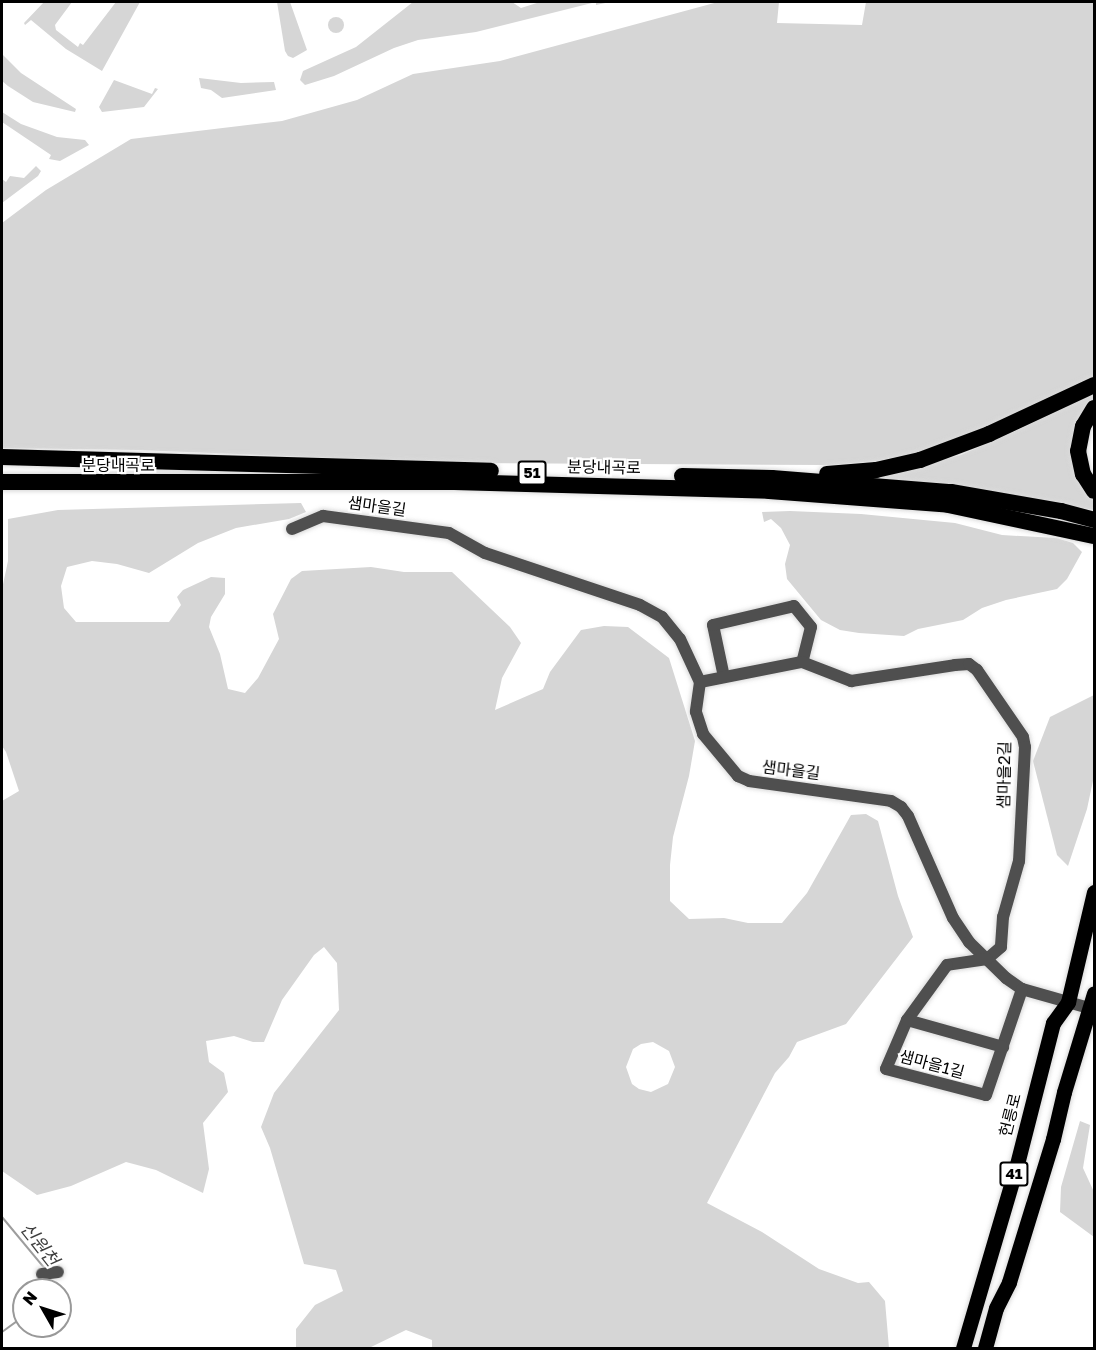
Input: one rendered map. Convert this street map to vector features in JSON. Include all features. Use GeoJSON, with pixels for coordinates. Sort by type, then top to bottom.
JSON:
{"type":"FeatureCollection","features":[{"type":"Feature","properties":{"kind":"highway"},"geometry":{"type":"LineString","coordinates":[[772,478],[876,470],[920,460],[989,434],[1095,385]]}},
{"type":"Feature","properties":{"kind":"highway"},"geometry":{"type":"LineString","coordinates":[[1095,408],[1086,420],[1079,439],[1078,457],[1083,474],[1095,491]]}},
{"type":"Feature","properties":{"kind":"highway","name":"분당내곡로"},"geometry":{"type":"LineString","coordinates":[[2,457],[772,478],[951,492],[1060,519],[1095,536]]}},
{"type":"Feature","properties":{"kind":"highway","name":"분당내곡로"},"geometry":{"type":"LineString","coordinates":[[2,482],[454,482],[770,491],[949,505],[1060,519],[1095,520]]}},
{"type":"Feature","properties":{"kind":"main road","name":"헌릉로"},"geometry":{"type":"LineString","coordinates":[[963,1348],[1016,1168],[1053,1023],[1068,1002],[1095,892]]}},
{"type":"Feature","properties":{"kind":"main road","name":"41"},"geometry":{"type":"LineString","coordinates":[[985,1348],[996,1308],[1009,1282],[1047,1161],[1095,993]]}},
{"type":"Feature","properties":{"kind":"street","name":"샘마을길"},"geometry":{"type":"LineString","coordinates":[[292,529],[323,516],[449,534],[485,553],[640,604],[662,617],[680,639],[700,682],[696,712],[703,734],[738,776],[749,781],[891,801],[901,807],[908,816],[952,918],[969,942],[1022,989],[1089,1008]]}},
{"type":"Feature","properties":{"kind":"street"},"geometry":{"type":"LineString","coordinates":[[700,682],[802,662],[811,627],[794,606],[713,625],[724,677]]}},
{"type":"Feature","properties":{"kind":"street","name":"샘마을2길"},"geometry":{"type":"LineString","coordinates":[[802,662],[851,681],[969,664],[977,670],[1023,736],[1019,861],[1003,916],[1001,947],[987,959]]}},
{"type":"Feature","properties":{"kind":"street","name":"샘마을1길"},"geometry":{"type":"LineString","coordinates":[[987,959],[947,965],[907,1020],[886,1069],[986,1095],[1003,1047]]}},
{"type":"Feature","properties":{"kind":"street"},"geometry":{"type":"LineString","coordinates":[[907,1020],[1003,1047],[1022,989]]}},
{"type":"Feature","properties":{"kind":"street"},"geometry":{"type":"LineString","coordinates":[[42,1274],[58,1272]]}},
{"type":"Feature","properties":{"kind":"shaded area"},"geometry":{"type":"Polygon","coordinates":[[[44,2],[72,2],[55,25],[56,30],[78,47],[80,43],[83,45],[116,2],[140,2],[102,71],[66,49],[31,20],[25,25],[24,23],[44,2]]]}},
{"type":"Feature","properties":{"kind":"shaded area"},"geometry":{"type":"Polygon","coordinates":[[[277,2],[290,2],[307,50],[293,58],[285,51],[277,2]]]}},
{"type":"Feature","properties":{"kind":"shaded area"},"geometry":{"type":"Polygon","coordinates":[[[413,2],[512,2],[521,8],[540,2],[596,2],[476,32],[418,40],[394,48],[334,76],[305,85],[300,80],[303,71],[356,47],[413,2]]]}},
{"type":"Feature","properties":{"kind":"shaded area"},"geometry":{"type":"Polygon","coordinates":[[[718,2],[779,2],[777,23],[862,25],[866,2],[1094,2],[1094,377],[974,436],[922,452],[877,461],[829,465],[459,463],[137,450],[2,448],[2,223],[46,190],[131,139],[282,121],[357,100],[413,74],[500,61],[718,2]]]}},
{"type":"Feature","properties":{"kind":"shaded area"},"geometry":{"type":"Polygon","coordinates":[[[336,17],[342,19],[344,25],[342,31],[336,33],[330,31],[328,25],[330,19],[336,17]]]}},
{"type":"Feature","properties":{"kind":"shaded area"},"geometry":{"type":"Polygon","coordinates":[[[2,54],[21,73],[76,109],[75,112],[33,102],[8,86],[2,81],[2,54]]]}},
{"type":"Feature","properties":{"kind":"shaded area"},"geometry":{"type":"Polygon","coordinates":[[[199,78],[241,83],[274,82],[276,90],[222,98],[211,90],[201,88],[199,78]]]}},
{"type":"Feature","properties":{"kind":"shaded area"},"geometry":{"type":"Polygon","coordinates":[[[114,80],[152,94],[155,88],[158,89],[144,107],[102,112],[99,107],[114,80]]]}},
{"type":"Feature","properties":{"kind":"shaded area"},"geometry":{"type":"Polygon","coordinates":[[[2,112],[21,124],[57,137],[85,140],[89,145],[60,161],[49,159],[51,155],[2,122],[2,112]]]}},
{"type":"Feature","properties":{"kind":"shaded area"},"geometry":{"type":"Polygon","coordinates":[[[36,166],[41,171],[38,176],[2,203],[2,179],[6,182],[10,176],[24,178],[36,166]]]}},
{"type":"Feature","properties":{"kind":"shaded area"},"geometry":{"type":"Polygon","coordinates":[[[1094,391],[1094,401],[1079,419],[1073,433],[1071,450],[1089,495],[1094,500],[1094,510],[982,490],[870,477],[961,455],[1024,427],[1094,391]]]}},
{"type":"Feature","properties":{"kind":"shaded area"},"geometry":{"type":"Polygon","coordinates":[[[301,503],[306,512],[289,519],[236,528],[198,543],[149,573],[117,564],[92,561],[67,567],[61,586],[64,608],[76,622],[169,622],[181,605],[177,597],[183,590],[211,577],[225,578],[225,594],[211,617],[209,627],[220,654],[228,689],[245,693],[258,678],[279,639],[273,614],[291,579],[302,571],[371,567],[404,572],[452,572],[510,627],[521,643],[502,678],[495,710],[543,689],[550,672],[581,630],[604,626],[628,627],[669,658],[695,741],[689,776],[673,837],[670,865],[670,901],[689,919],[724,918],[748,923],[782,923],[807,893],[851,815],[866,814],[878,821],[898,896],[913,937],[846,1024],[797,1042],[789,1057],[775,1073],[707,1203],[762,1232],[819,1269],[858,1283],[869,1282],[885,1301],[889,1348],[432,1348],[432,1340],[406,1330],[369,1348],[296,1348],[296,1329],[315,1305],[343,1291],[336,1270],[304,1264],[270,1148],[261,1127],[274,1093],[339,1010],[337,963],[324,947],[314,955],[282,1000],[264,1042],[253,1042],[234,1036],[206,1041],[209,1062],[224,1073],[228,1092],[203,1123],[209,1169],[203,1193],[156,1170],[126,1162],[71,1186],[37,1195],[2,1171],[2,801],[19,791],[2,746],[2,589],[8,561],[8,519],[58,510],[301,503]],[[653,1042],[641,1044],[633,1049],[626,1067],[632,1084],[639,1089],[651,1092],[668,1084],[675,1067],[669,1051],[653,1042]]]}},
{"type":"Feature","properties":{"kind":"shaded area"},"geometry":{"type":"Polygon","coordinates":[[[762,512],[861,514],[955,523],[1002,535],[1056,538],[1073,543],[1082,552],[1067,579],[1057,589],[1006,600],[982,608],[963,620],[918,629],[904,636],[859,633],[840,630],[821,620],[787,579],[785,564],[790,545],[781,528],[771,519],[764,522],[762,512]]]}},
{"type":"Feature","properties":{"kind":"shaded area"},"geometry":{"type":"Polygon","coordinates":[[[1094,695],[1094,776],[1087,809],[1068,866],[1057,855],[1033,761],[1050,717],[1094,695]]]}},
{"type":"Feature","properties":{"kind":"shaded area"},"geometry":{"type":"Polygon","coordinates":[[[1080,1121],[1090,1125],[1083,1168],[1094,1192],[1094,1237],[1060,1212],[1061,1187],[1080,1121]]]}},
{"type":"Feature","properties":{"kind":"waterway","name":"신원천"},"geometry":{"type":"LineString","coordinates":[[2,1217],[46,1270]]}},
{"type":"Feature","properties":{"kind":"waterway","name":"신원천"},"geometry":{"type":"LineString","coordinates":[[2,1332],[12,1325]]}}]}
